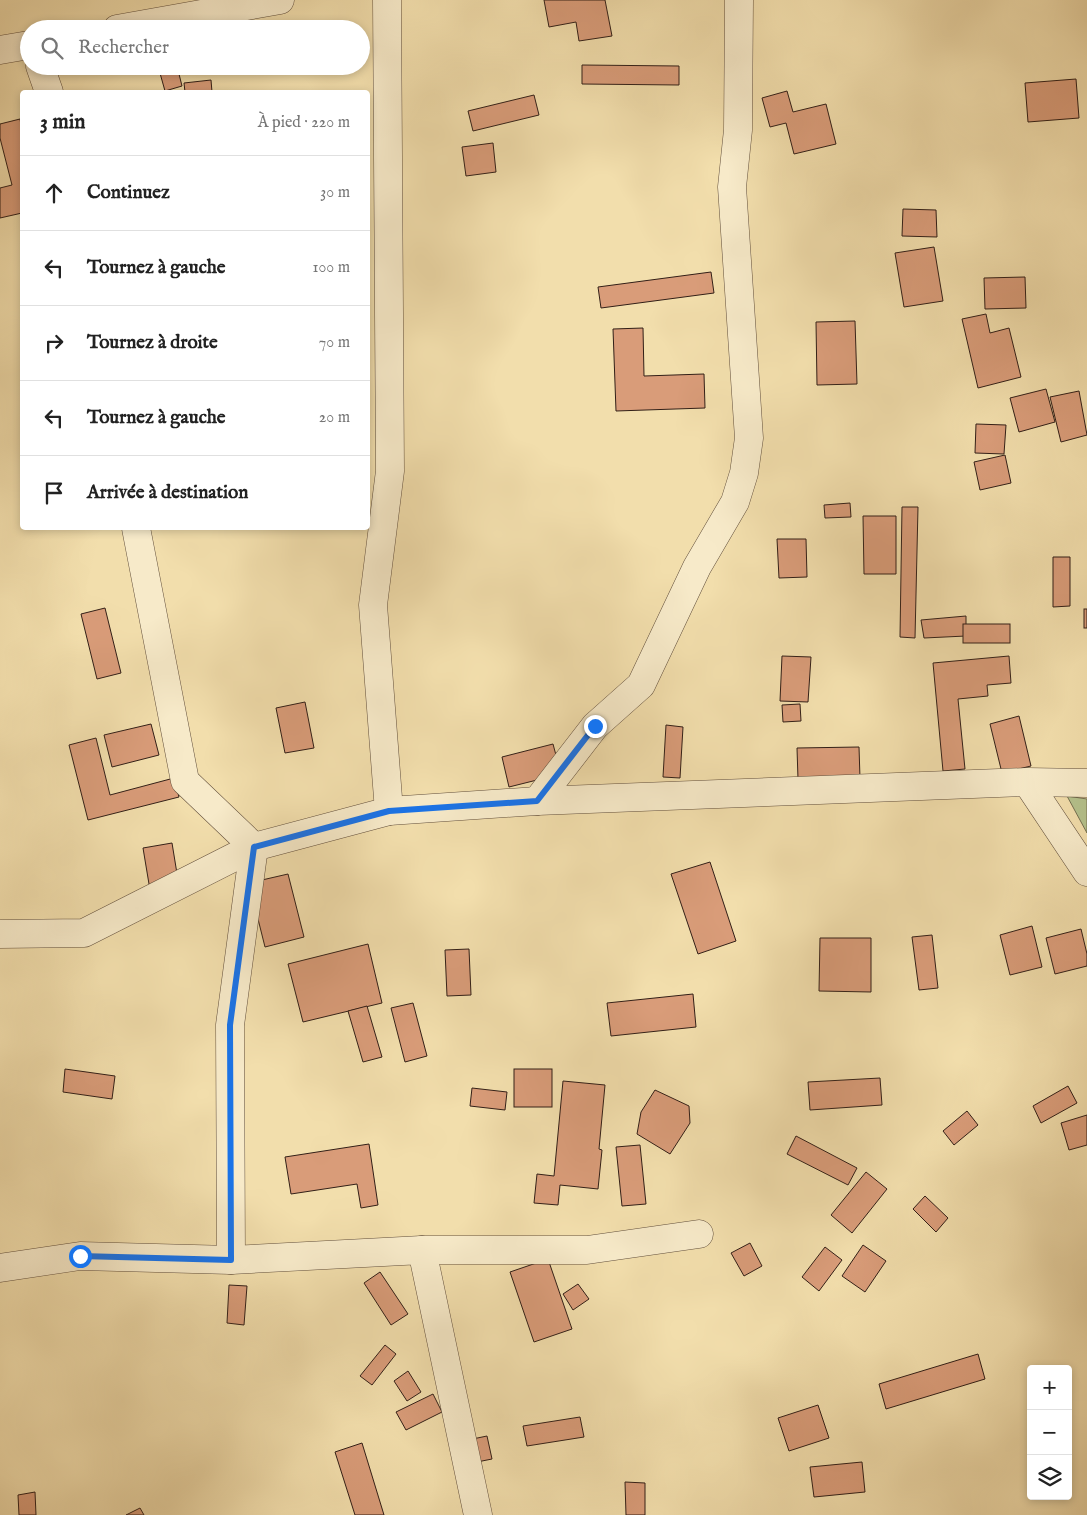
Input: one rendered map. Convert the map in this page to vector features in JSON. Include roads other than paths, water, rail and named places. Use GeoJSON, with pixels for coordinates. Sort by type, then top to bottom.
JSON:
{"type":"FeatureCollection","features":[{"type":"Feature","properties":{"kind":"street"},"geometry":{"type":"LineString","coordinates":[[168,20],[280,0]]}},
{"type":"Feature","properties":{"kind":"street"},"geometry":{"type":"LineString","coordinates":[[387,0],[390,471],[372,605],[389,811]]}},
{"type":"Feature","properties":{"kind":"street"},"geometry":{"type":"LineString","coordinates":[[537,801],[595,726],[640,685],[697,567],[735,502],[744,473],[749,438],[732,187],[738,130],[740,0]]}},
{"type":"Feature","properties":{"kind":"street"},"geometry":{"type":"LineString","coordinates":[[0,50],[20,46]]}},
{"type":"Feature","properties":{"kind":"street"},"geometry":{"type":"LineString","coordinates":[[43,75],[48,90]]}},
{"type":"Feature","properties":{"kind":"street"},"geometry":{"type":"LineString","coordinates":[[136,530],[185,781],[254,847]]}},
{"type":"Feature","properties":{"kind":"street"},"geometry":{"type":"LineString","coordinates":[[1027,782],[1087,872]]}},
{"type":"Feature","properties":{"kind":"street"},"geometry":{"type":"LineString","coordinates":[[0,934],[84,933],[254,847],[389,811],[537,801],[1027,782],[1087,783]]}},
{"type":"Feature","properties":{"kind":"street"},"geometry":{"type":"LineString","coordinates":[[231,1260],[230,1025],[254,847]]}},
{"type":"Feature","properties":{"kind":"street"},"geometry":{"type":"LineString","coordinates":[[0,1268],[80,1256],[231,1260],[422,1250],[587,1250],[699,1234]]}},
{"type":"Feature","properties":{"kind":"street"},"geometry":{"type":"LineString","coordinates":[[422,1250],[478,1515]]}}]}
